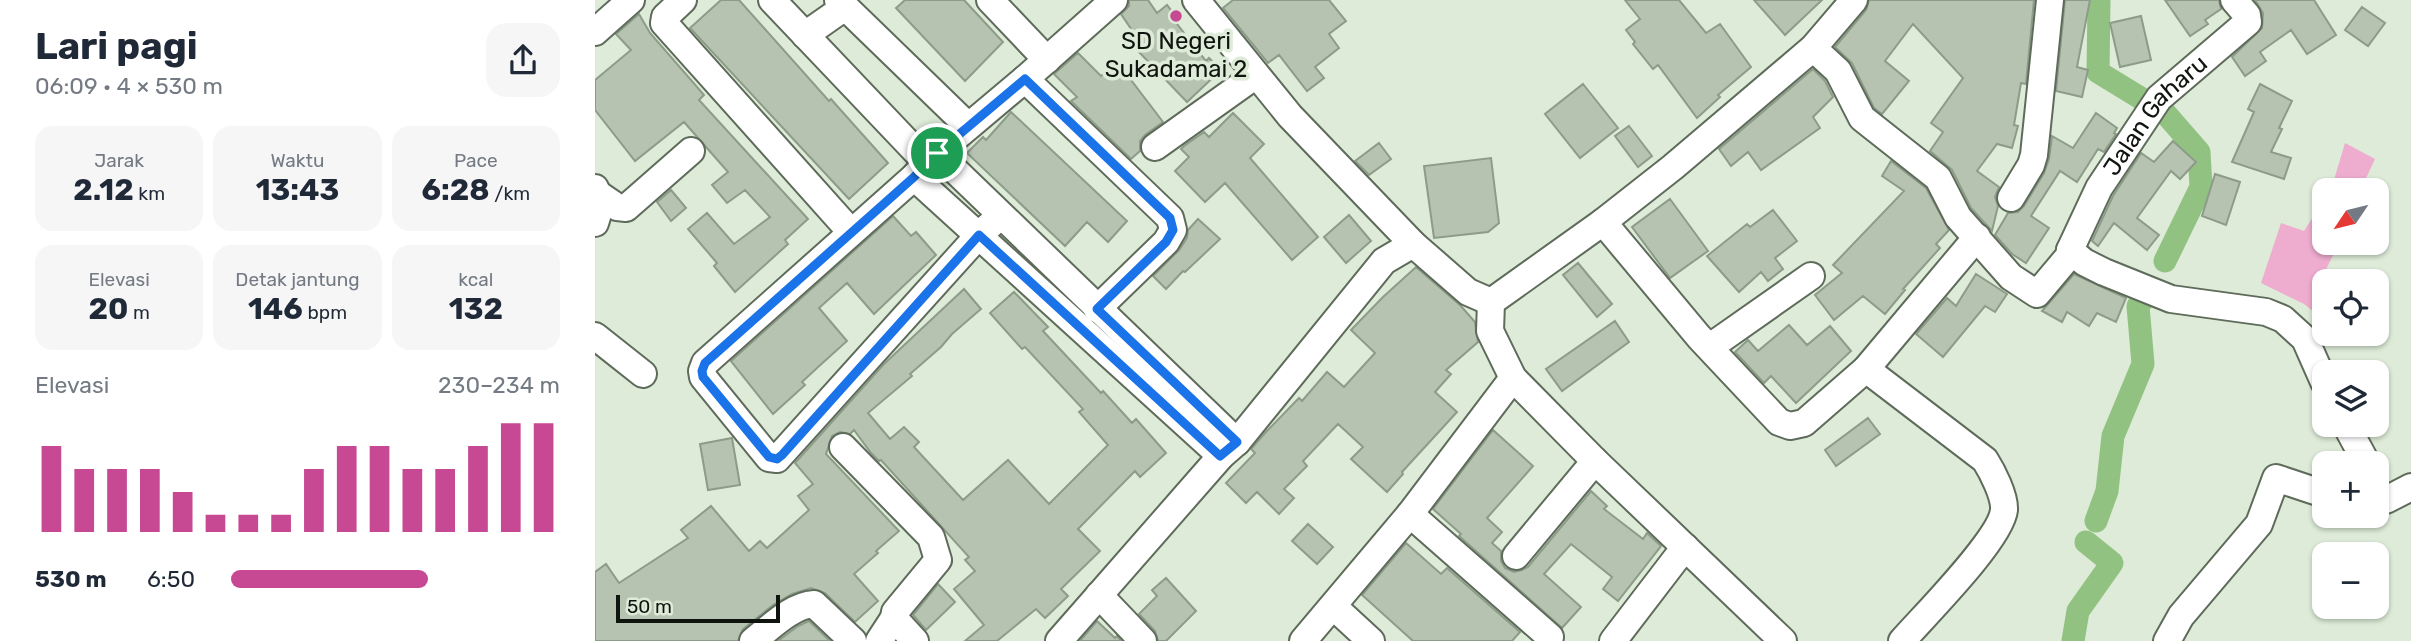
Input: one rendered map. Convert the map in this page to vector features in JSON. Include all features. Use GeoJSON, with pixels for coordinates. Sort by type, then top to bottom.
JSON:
{"type":"FeatureCollection","features":[{"type":"Feature","properties":{"kind":"street"},"geometry":{"type":"LineString","coordinates":[[595,32],[631,0]]}},
{"type":"Feature","properties":{"kind":"street"},"geometry":{"type":"LineString","coordinates":[[683,0],[665,17],[664,23],[851,232]]}},
{"type":"Feature","properties":{"kind":"street"},"geometry":{"type":"LineString","coordinates":[[772,0],[926,164],[979,235],[1116,344],[1229,449]]}},
{"type":"Feature","properties":{"kind":"street"},"geometry":{"type":"LineString","coordinates":[[989,0],[1047,60]]}},
{"type":"Feature","properties":{"kind":"street"},"geometry":{"type":"LineString","coordinates":[[1000,216],[979,235],[777,459],[769,457],[703,377],[705,363],[968,126],[1114,0]]}},
{"type":"Feature","properties":{"kind":"street"},"geometry":{"type":"LineString","coordinates":[[1491,302],[1603,222],[1672,167],[1813,48],[1854,0]]}},
{"type":"Feature","properties":{"kind":"street"},"geometry":{"type":"LineString","coordinates":[[2011,198],[2034,155],[2050,0]]}},
{"type":"Feature","properties":{"kind":"street","name":"Jalan Gaharu"},"geometry":{"type":"LineString","coordinates":[[2070,250],[2099,188],[2159,98],[2248,22],[2247,15],[2234,0]]}},
{"type":"Feature","properties":{"kind":"street"},"geometry":{"type":"LineString","coordinates":[[1201,2],[1299,125],[1413,244],[1468,292],[1491,302]]}},
{"type":"Feature","properties":{"kind":"street"},"geometry":{"type":"LineString","coordinates":[[805,35],[841,4],[968,126]]}},
{"type":"Feature","properties":{"kind":"street"},"geometry":{"type":"LineString","coordinates":[[1813,48],[1838,71],[1862,118],[1938,178],[1958,217],[2011,277],[2037,294],[2069,256],[2070,250]]}},
{"type":"Feature","properties":{"kind":"street"},"geometry":{"type":"LineString","coordinates":[[1155,147],[1257,75]]}},
{"type":"Feature","properties":{"kind":"street"},"geometry":{"type":"LineString","coordinates":[[1025,79],[1170,218],[1173,230],[1166,242],[1097,309]]}},
{"type":"Feature","properties":{"kind":"street"},"geometry":{"type":"LineString","coordinates":[[596,191],[617,207],[626,208],[691,151]]}},
{"type":"Feature","properties":{"kind":"street"},"geometry":{"type":"LineString","coordinates":[[926,164],[1000,216],[1097,309],[1116,344]]}},
{"type":"Feature","properties":{"kind":"street"},"geometry":{"type":"LineString","coordinates":[[595,223],[599,213],[596,191]]}},
{"type":"Feature","properties":{"kind":"street"},"geometry":{"type":"LineString","coordinates":[[1603,222],[1710,347],[1779,422],[1790,426],[1804,423],[1866,369],[1977,237]]}},
{"type":"Feature","properties":{"kind":"street"},"geometry":{"type":"LineString","coordinates":[[1059,641],[1229,449],[1384,261],[1413,244]]}},
{"type":"Feature","properties":{"kind":"street"},"geometry":{"type":"LineString","coordinates":[[2070,250],[2094,267],[2171,299],[2266,312],[2283,319],[2305,339],[2314,360]]}},
{"type":"Feature","properties":{"kind":"street"},"geometry":{"type":"LineString","coordinates":[[1710,347],[1811,276]]}},
{"type":"Feature","properties":{"kind":"street"},"geometry":{"type":"LineString","coordinates":[[1491,302],[1490,331],[1513,378],[1595,461],[1783,641]]}},
{"type":"Feature","properties":{"kind":"street"},"geometry":{"type":"LineString","coordinates":[[595,336],[643,374]]}},
{"type":"Feature","properties":{"kind":"street"},"geometry":{"type":"LineString","coordinates":[[1866,369],[1985,460],[1996,479],[2004,510],[1989,542],[1902,641]]}},
{"type":"Feature","properties":{"kind":"street"},"geometry":{"type":"LineString","coordinates":[[1303,641],[1410,514],[1513,378]]}},
{"type":"Feature","properties":{"kind":"street"},"geometry":{"type":"LineString","coordinates":[[843,447],[931,537],[937,553],[938,559],[895,612],[879,641]]}},
{"type":"Feature","properties":{"kind":"street"},"geometry":{"type":"LineString","coordinates":[[1516,556],[1595,461]]}},
{"type":"Feature","properties":{"kind":"street"},"geometry":{"type":"LineString","coordinates":[[2167,641],[2181,616],[2259,524],[2276,478],[2312,490]]}},
{"type":"Feature","properties":{"kind":"street"},"geometry":{"type":"LineString","coordinates":[[2389,492],[2411,486]]}},
{"type":"Feature","properties":{"kind":"street"},"geometry":{"type":"LineString","coordinates":[[1410,514],[1550,637]]}},
{"type":"Feature","properties":{"kind":"street"},"geometry":{"type":"LineString","coordinates":[[1613,641],[1685,547]]}},
{"type":"Feature","properties":{"kind":"street"},"geometry":{"type":"LineString","coordinates":[[1099,596],[1143,641]]}},
{"type":"Feature","properties":{"kind":"street"},"geometry":{"type":"LineString","coordinates":[[753,641],[797,609],[806,604],[814,604],[853,641]]}},
{"type":"Feature","properties":{"kind":"street"},"geometry":{"type":"LineString","coordinates":[[1333,606],[1371,641]]}},
{"type":"Feature","properties":{"kind":"street"},"geometry":{"type":"LineString","coordinates":[[894,618],[915,641]]}},
{"type":"Feature","properties":{"kind":"shaded area"},"geometry":{"type":"Polygon","coordinates":[[[2345,143],[2375,159],[2366,178],[2335,178],[2345,143]]]}},
{"type":"Feature","properties":{"kind":"shaded area"},"geometry":{"type":"Polygon","coordinates":[[[2312,219],[2312,256],[2333,256],[2326,269],[2312,269],[2312,310],[2261,283],[2281,223],[2304,231],[2312,219]]]}},
{"type":"Feature","properties":{"kind":"building"},"geometry":{"type":"Polygon","coordinates":[[[721,0],[739,0],[888,163],[849,199],[690,28],[721,0]]]}},
{"type":"Feature","properties":{"kind":"building"},"geometry":{"type":"Polygon","coordinates":[[[905,0],[964,0],[1003,42],[965,81],[896,8],[905,0]]]}},
{"type":"Feature","properties":{"kind":"building"},"geometry":{"type":"Polygon","coordinates":[[[1129,0],[1148,0],[1157,13],[1167,5],[1177,18],[1174,20],[1206,61],[1209,58],[1221,70],[1187,102],[1136,49],[1142,45],[1121,14],[1129,6],[1129,0]]]}},
{"type":"Feature","properties":{"kind":"building"},"geometry":{"type":"Polygon","coordinates":[[[1233,0],[1329,0],[1346,21],[1329,34],[1339,48],[1315,67],[1324,78],[1307,91],[1279,55],[1268,63],[1223,8],[1233,0]]]}},
{"type":"Feature","properties":{"kind":"building"},"geometry":{"type":"Polygon","coordinates":[[[1625,0],[1679,0],[1706,33],[1720,24],[1751,67],[1718,95],[1720,97],[1697,118],[1658,65],[1653,69],[1633,44],[1635,42],[1626,30],[1640,19],[1625,0]]]}},
{"type":"Feature","properties":{"kind":"building"},"geometry":{"type":"Polygon","coordinates":[[[1754,0],[1822,0],[1785,35],[1754,0]]]}},
{"type":"Feature","properties":{"kind":"building"},"geometry":{"type":"Polygon","coordinates":[[[1869,0],[2034,0],[2026,84],[2021,83],[2014,125],[2018,126],[2012,148],[1997,144],[1977,171],[1999,187],[1995,197],[1998,206],[1992,231],[1971,208],[1952,170],[1930,151],[1943,132],[1931,123],[1963,78],[1913,24],[1885,61],[1909,81],[1882,114],[1874,108],[1852,63],[1835,47],[1866,10],[1869,0]]]}},
{"type":"Feature","properties":{"kind":"building"},"geometry":{"type":"Polygon","coordinates":[[[2065,0],[2090,0],[2077,67],[2088,70],[2082,97],[2056,91],[2065,0]]]}},
{"type":"Feature","properties":{"kind":"building"},"geometry":{"type":"Polygon","coordinates":[[[2165,0],[2219,0],[2221,9],[2205,20],[2208,24],[2190,36],[2165,0]]]}},
{"type":"Feature","properties":{"kind":"building"},"geometry":{"type":"Polygon","coordinates":[[[2255,0],[2314,0],[2336,35],[2307,54],[2291,30],[2260,52],[2266,61],[2245,76],[2232,57],[2262,28],[2263,13],[2255,0]]]}},
{"type":"Feature","properties":{"kind":"building"},"geometry":{"type":"Polygon","coordinates":[[[2362,7],[2385,23],[2368,46],[2345,30],[2362,7]]]}},
{"type":"Feature","properties":{"kind":"building"},"geometry":{"type":"Polygon","coordinates":[[[639,14],[650,33],[704,95],[699,100],[808,219],[785,240],[788,244],[735,292],[714,266],[717,263],[688,229],[707,213],[734,244],[770,217],[745,190],[727,203],[712,185],[728,172],[684,122],[635,161],[595,110],[595,80],[631,50],[616,34],[639,14]]]}},
{"type":"Feature","properties":{"kind":"building"},"geometry":{"type":"Polygon","coordinates":[[[2141,16],[2151,60],[2120,67],[2110,23],[2141,16]]]}},
{"type":"Feature","properties":{"kind":"building"},"geometry":{"type":"Polygon","coordinates":[[[1078,53],[1101,76],[1118,63],[1163,122],[1145,135],[1140,141],[1140,151],[1131,159],[1071,101],[1077,97],[1054,74],[1078,53]]]}},
{"type":"Feature","properties":{"kind":"building"},"geometry":{"type":"Polygon","coordinates":[[[1813,69],[1825,81],[1833,97],[1813,117],[1820,128],[1761,170],[1748,152],[1731,166],[1719,149],[1813,69]]]}},
{"type":"Feature","properties":{"kind":"building"},"geometry":{"type":"Polygon","coordinates":[[[1583,84],[1618,128],[1580,158],[1545,114],[1583,84]]]}},
{"type":"Feature","properties":{"kind":"building"},"geometry":{"type":"Polygon","coordinates":[[[2260,84],[2292,101],[2271,152],[2291,158],[2284,179],[2232,162],[2254,112],[2248,109],[2260,84]]]}},
{"type":"Feature","properties":{"kind":"building"},"geometry":{"type":"Polygon","coordinates":[[[1011,112],[1127,221],[1108,242],[1087,222],[1065,246],[967,153],[983,137],[986,140],[1011,112]]]}},
{"type":"Feature","properties":{"kind":"building"},"geometry":{"type":"Polygon","coordinates":[[[1233,113],[1264,144],[1250,158],[1318,237],[1292,260],[1225,183],[1205,202],[1175,171],[1189,157],[1181,149],[1184,146],[1204,132],[1209,137],[1233,113]]]}},
{"type":"Feature","properties":{"kind":"building"},"geometry":{"type":"Polygon","coordinates":[[[2096,113],[2117,128],[2114,133],[2116,134],[2104,152],[2098,149],[2077,182],[2060,171],[2031,216],[2049,228],[2026,263],[2012,254],[1995,235],[2008,213],[2018,212],[2024,206],[2044,173],[2052,136],[2073,148],[2096,113]]]}},
{"type":"Feature","properties":{"kind":"building"},"geometry":{"type":"Polygon","coordinates":[[[1629,126],[1652,156],[1638,167],[1615,136],[1629,126]]]}},
{"type":"Feature","properties":{"kind":"building"},"geometry":{"type":"Polygon","coordinates":[[[2173,141],[2196,162],[2180,179],[2171,171],[2137,218],[2159,235],[2147,250],[2114,223],[2098,246],[2092,241],[2113,196],[2141,153],[2154,162],[2173,141]]]}},
{"type":"Feature","properties":{"kind":"building"},"geometry":{"type":"Polygon","coordinates":[[[1379,143],[1391,159],[1369,175],[1355,161],[1379,143]]]}},
{"type":"Feature","properties":{"kind":"building"},"geometry":{"type":"Polygon","coordinates":[[[1491,158],[1499,223],[1488,232],[1434,238],[1424,166],[1491,158]]]}},
{"type":"Feature","properties":{"kind":"building"},"geometry":{"type":"Polygon","coordinates":[[[1891,161],[1926,188],[1949,230],[1936,244],[1940,248],[1903,289],[1905,290],[1885,314],[1863,296],[1834,320],[1815,295],[1842,273],[1833,265],[1904,191],[1882,176],[1891,161]]]}},
{"type":"Feature","properties":{"kind":"building"},"geometry":{"type":"Polygon","coordinates":[[[2215,174],[2240,182],[2226,225],[2202,216],[2215,174]]]}},
{"type":"Feature","properties":{"kind":"building"},"geometry":{"type":"Polygon","coordinates":[[[671,190],[686,208],[671,221],[657,202],[671,190]]]}},
{"type":"Feature","properties":{"kind":"building"},"geometry":{"type":"Polygon","coordinates":[[[1670,199],[1708,251],[1670,278],[1632,227],[1670,199]]]}},
{"type":"Feature","properties":{"kind":"building"},"geometry":{"type":"Polygon","coordinates":[[[1773,210],[1797,241],[1775,258],[1783,269],[1768,281],[1761,272],[1739,292],[1707,256],[1747,224],[1750,227],[1773,210]]]}},
{"type":"Feature","properties":{"kind":"building"},"geometry":{"type":"Polygon","coordinates":[[[1349,215],[1371,241],[1346,263],[1324,237],[1349,215]]]}},
{"type":"Feature","properties":{"kind":"building"},"geometry":{"type":"Polygon","coordinates":[[[893,216],[911,236],[916,232],[936,255],[874,314],[847,283],[819,308],[847,341],[802,382],[805,385],[773,414],[731,361],[893,216]]]}},
{"type":"Feature","properties":{"kind":"building"},"geometry":{"type":"Polygon","coordinates":[[[1198,219],[1220,239],[1166,289],[1153,276],[1179,250],[1187,238],[1188,230],[1198,219]]]}},
{"type":"Feature","properties":{"kind":"building"},"geometry":{"type":"Polygon","coordinates":[[[1578,263],[1612,304],[1597,317],[1563,275],[1578,263]]]}},
{"type":"Feature","properties":{"kind":"building"},"geometry":{"type":"Polygon","coordinates":[[[1416,267],[1460,305],[1475,322],[1478,342],[1446,370],[1451,374],[1435,392],[1457,412],[1387,492],[1351,459],[1363,447],[1338,424],[1303,461],[1307,466],[1284,489],[1294,498],[1279,514],[1257,492],[1246,503],[1226,483],[1255,453],[1251,449],[1265,433],[1299,398],[1302,401],[1327,372],[1344,387],[1375,353],[1351,330],[1416,267]]]}},
{"type":"Feature","properties":{"kind":"building"},"geometry":{"type":"Polygon","coordinates":[[[1976,274],[2007,294],[1995,312],[1985,306],[1943,357],[1916,334],[1947,298],[1956,306],[1976,274]]]}},
{"type":"Feature","properties":{"kind":"building"},"geometry":{"type":"Polygon","coordinates":[[[2074,274],[2126,298],[2116,322],[2097,313],[2089,326],[2067,312],[2062,322],[2042,311],[2074,274]]]}},
{"type":"Feature","properties":{"kind":"building"},"geometry":{"type":"Polygon","coordinates":[[[964,289],[981,309],[910,374],[912,376],[868,413],[890,439],[904,427],[919,442],[914,447],[963,500],[1008,460],[1049,504],[1108,445],[1079,412],[1083,409],[990,313],[1014,292],[1048,327],[1043,331],[1101,393],[1103,391],[1132,423],[1136,419],[1166,453],[1140,477],[1135,471],[1078,529],[1100,551],[1061,589],[1068,596],[1045,618],[1036,609],[997,641],[965,641],[984,625],[954,589],[975,571],[965,560],[969,557],[881,460],[871,453],[854,430],[850,434],[840,432],[832,436],[826,454],[899,531],[854,574],[878,601],[855,622],[825,593],[811,588],[792,594],[773,605],[743,629],[738,641],[595,641],[595,572],[606,564],[619,583],[688,538],[681,530],[711,506],[749,551],[760,541],[767,548],[809,510],[798,496],[813,484],[795,463],[884,364],[964,289]]]}},
{"type":"Feature","properties":{"kind":"building"},"geometry":{"type":"Polygon","coordinates":[[[1615,321],[1629,342],[1562,391],[1546,369],[1615,321]]]}},
{"type":"Feature","properties":{"kind":"building"},"geometry":{"type":"Polygon","coordinates":[[[1789,325],[1807,345],[1830,326],[1851,351],[1796,403],[1771,376],[1764,383],[1735,352],[1748,340],[1758,351],[1789,325]]]}},
{"type":"Feature","properties":{"kind":"building"},"geometry":{"type":"Polygon","coordinates":[[[1868,418],[1880,434],[1836,466],[1825,450],[1868,418]]]}},
{"type":"Feature","properties":{"kind":"building"},"geometry":{"type":"Polygon","coordinates":[[[1493,430],[1533,466],[1487,518],[1502,532],[1492,543],[1501,551],[1501,561],[1505,568],[1514,572],[1528,567],[1591,491],[1607,506],[1604,509],[1643,539],[1647,533],[1661,546],[1618,601],[1603,589],[1612,577],[1571,544],[1544,574],[1581,607],[1562,628],[1459,536],[1461,534],[1433,509],[1493,430]]]}},
{"type":"Feature","properties":{"kind":"building"},"geometry":{"type":"Polygon","coordinates":[[[732,438],[740,485],[708,490],[700,444],[732,438]]]}},
{"type":"Feature","properties":{"kind":"building"},"geometry":{"type":"Polygon","coordinates":[[[1308,524],[1333,547],[1317,564],[1292,541],[1308,524]]]}},
{"type":"Feature","properties":{"kind":"building"},"geometry":{"type":"Polygon","coordinates":[[[1406,543],[1441,574],[1447,568],[1520,632],[1512,641],[1413,641],[1362,595],[1406,543]]]}},
{"type":"Feature","properties":{"kind":"building"},"geometry":{"type":"Polygon","coordinates":[[[1166,578],[1196,611],[1166,641],[1158,641],[1155,631],[1139,614],[1157,596],[1152,590],[1166,578]]]}},
{"type":"Feature","properties":{"kind":"building"},"geometry":{"type":"Polygon","coordinates":[[[938,584],[955,602],[926,630],[913,615],[938,584]]]}},
{"type":"Feature","properties":{"kind":"building"},"geometry":{"type":"Polygon","coordinates":[[[809,621],[830,641],[778,641],[798,626],[809,621]]]}},
{"type":"Feature","properties":{"kind":"building"},"geometry":{"type":"Polygon","coordinates":[[[1097,621],[1115,638],[1117,636],[1121,641],[1080,641],[1097,621]]]}},
{"type":"Feature","properties":{"kind":"waterway"},"geometry":{"type":"LineString","coordinates":[[2099,0],[2098,72],[2165,113],[2199,152],[2201,187],[2165,261]]}},
{"type":"Feature","properties":{"kind":"waterway"},"geometry":{"type":"LineString","coordinates":[[2096,521],[2107,491],[2113,436],[2143,364],[2138,306],[2151,289]]}},
{"type":"Feature","properties":{"kind":"waterway"},"geometry":{"type":"LineString","coordinates":[[2073,641],[2078,611],[2112,563],[2086,542]]}},
{"type":"Feature","properties":{"kind":"place","name":"SD Negeri Sukadamai 2"},"geometry":{"type":"Point","coordinates":[1176,16]}},
{"type":"Feature","properties":{"kind":"route"},"geometry":{"type":"LineString","coordinates":[[1025,79],[1170,218],[1173,230],[1166,242],[1097,309],[1237,442],[1220,456],[979,235],[782,455],[777,459],[769,457],[703,377],[705,363],[914,177],[937,153],[1025,79]]}}]}
